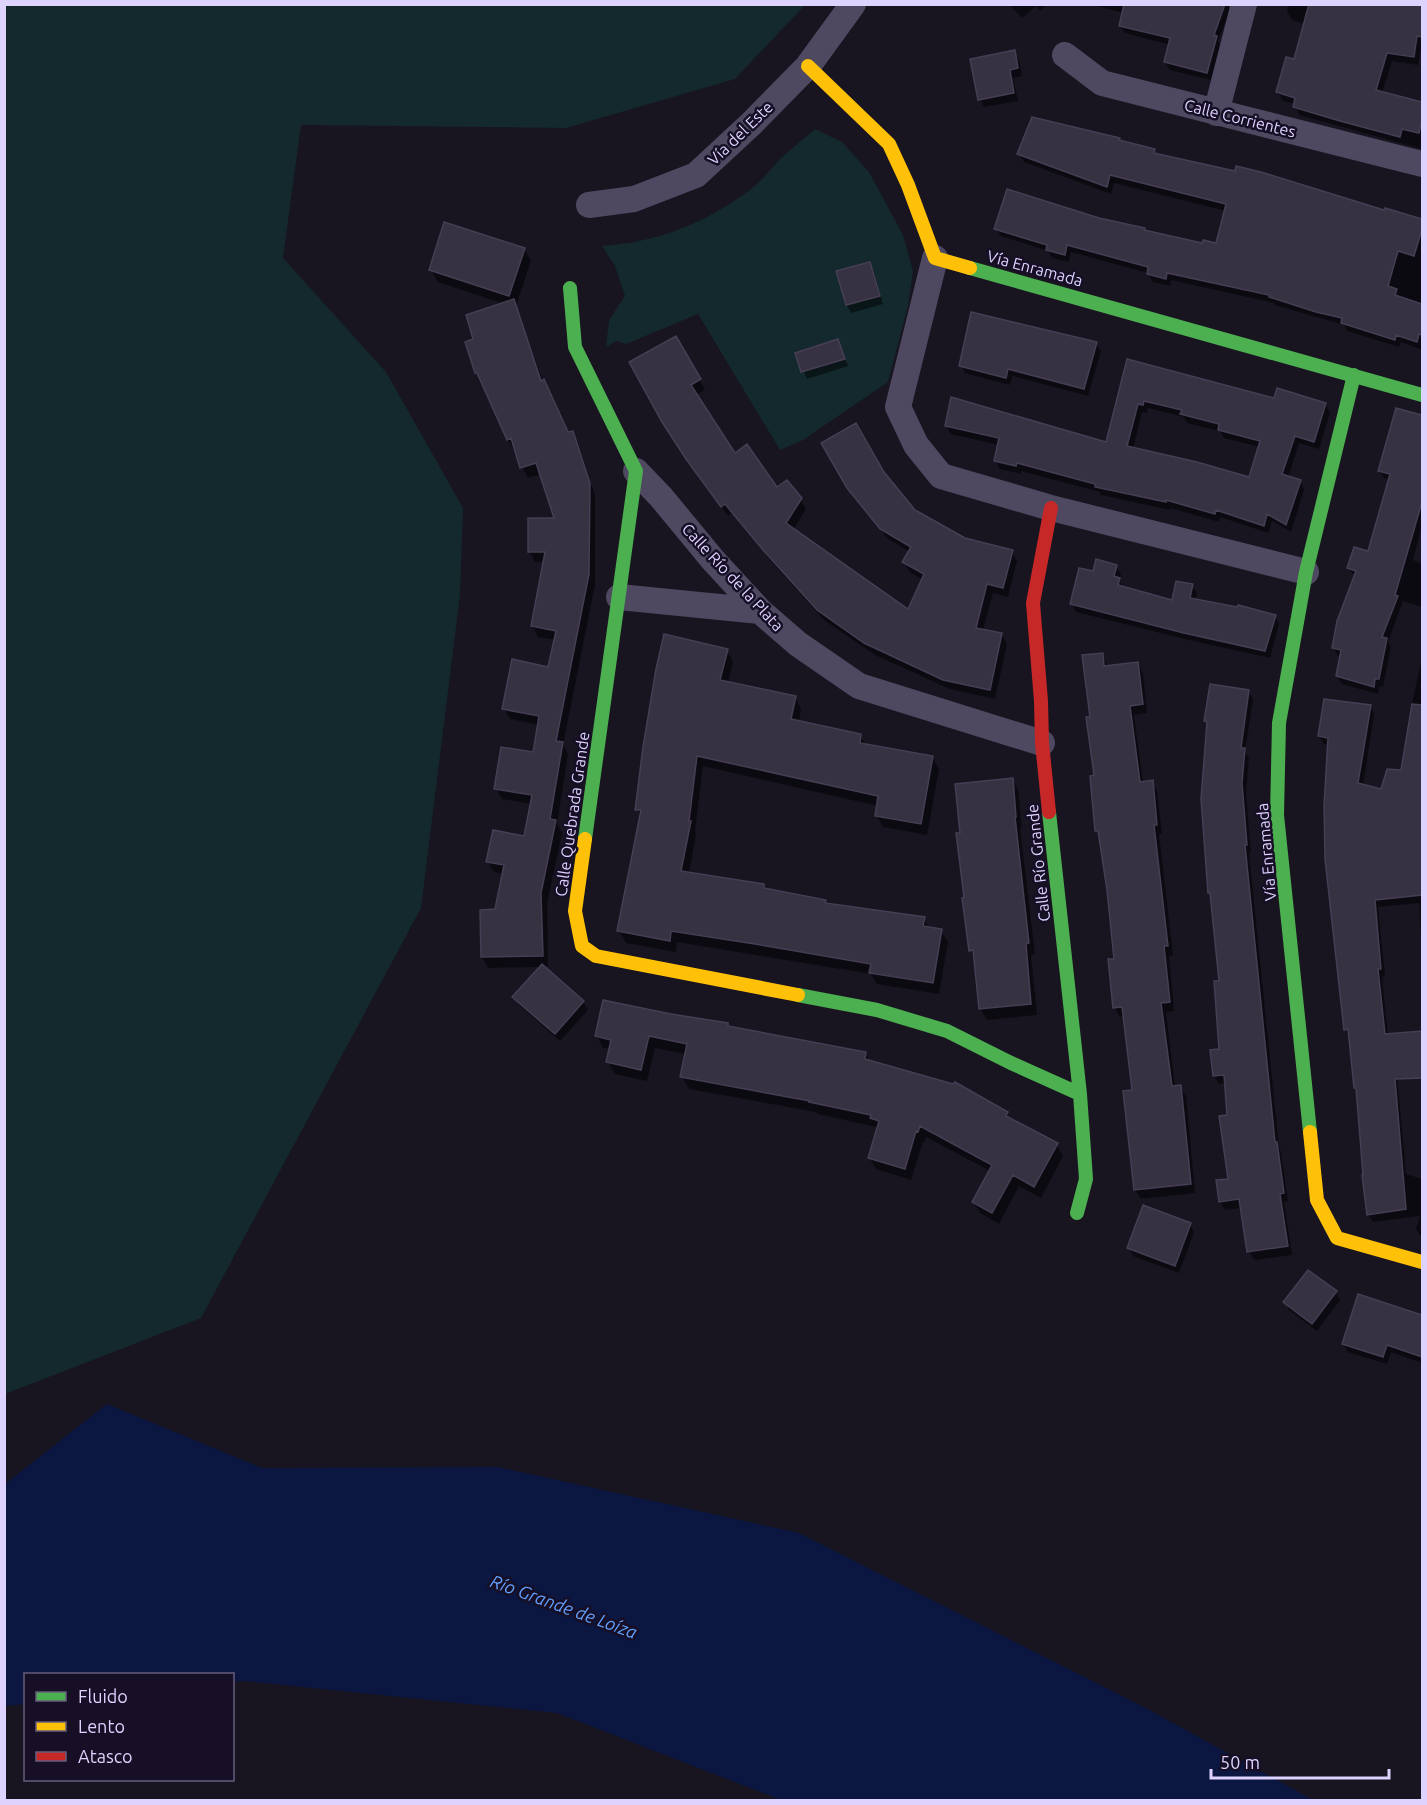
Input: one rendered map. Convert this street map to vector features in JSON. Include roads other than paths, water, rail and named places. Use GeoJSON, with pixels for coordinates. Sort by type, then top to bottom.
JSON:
{"type":"FeatureCollection","features":[{"type":"Feature","properties":{"kind":"street","name":"Vía del Este"},"geometry":{"type":"LineString","coordinates":[[589,205],[634,199],[696,175],[808,66],[853,4]]}},
{"type":"Feature","properties":{"kind":"street"},"geometry":{"type":"LineString","coordinates":[[1216,112],[1244,4]]}},
{"type":"Feature","properties":{"kind":"street","name":"Calle Corrientes"},"geometry":{"type":"LineString","coordinates":[[1065,55],[1102,83],[1422,164]]}},
{"type":"Feature","properties":{"kind":"street"},"geometry":{"type":"LineString","coordinates":[[808,66],[889,144],[908,185],[935,258],[898,407],[916,445],[941,476],[1051,508],[1306,572]]}},
{"type":"Feature","properties":{"kind":"street","name":"Vía Enramada"},"geometry":{"type":"LineString","coordinates":[[935,258],[1422,395]]}},
{"type":"Feature","properties":{"kind":"street"},"geometry":{"type":"LineString","coordinates":[[570,288],[575,347],[636,471]]}},
{"type":"Feature","properties":{"kind":"street","name":"Vía Enramada"},"geometry":{"type":"LineString","coordinates":[[1354,375],[1306,572],[1279,723],[1277,815],[1317,1200],[1337,1239],[1422,1262]]}},
{"type":"Feature","properties":{"kind":"street","name":"Calle Quebrada Grande"},"geometry":{"type":"LineString","coordinates":[[636,471],[575,911],[582,945],[596,956],[887,1013],[947,1031],[1080,1094]]}},
{"type":"Feature","properties":{"kind":"street","name":"Calle Río de la Plata"},"geometry":{"type":"LineString","coordinates":[[636,471],[662,497],[712,560],[760,611],[798,644],[859,686],[1042,743]]}},
{"type":"Feature","properties":{"kind":"street","name":"Calle Río Grande"},"geometry":{"type":"LineString","coordinates":[[1051,508],[1033,603],[1042,743],[1080,1094],[1086,1179],[1077,1213]]}},
{"type":"Feature","properties":{"kind":"street"},"geometry":{"type":"LineString","coordinates":[[619,597],[760,611]]}},
{"type":"Feature","properties":{"kind":"water","name":"Río Grande de Loíza"},"geometry":{"type":"Polygon","coordinates":[[[107,1404],[262,1468],[498,1467],[799,1533],[1144,1707],[1313,1800],[781,1800],[557,1713],[244,1681],[234,1682],[234,1673],[24,1673],[24,1704],[5,1706],[5,1484],[107,1404]]]}}]}
